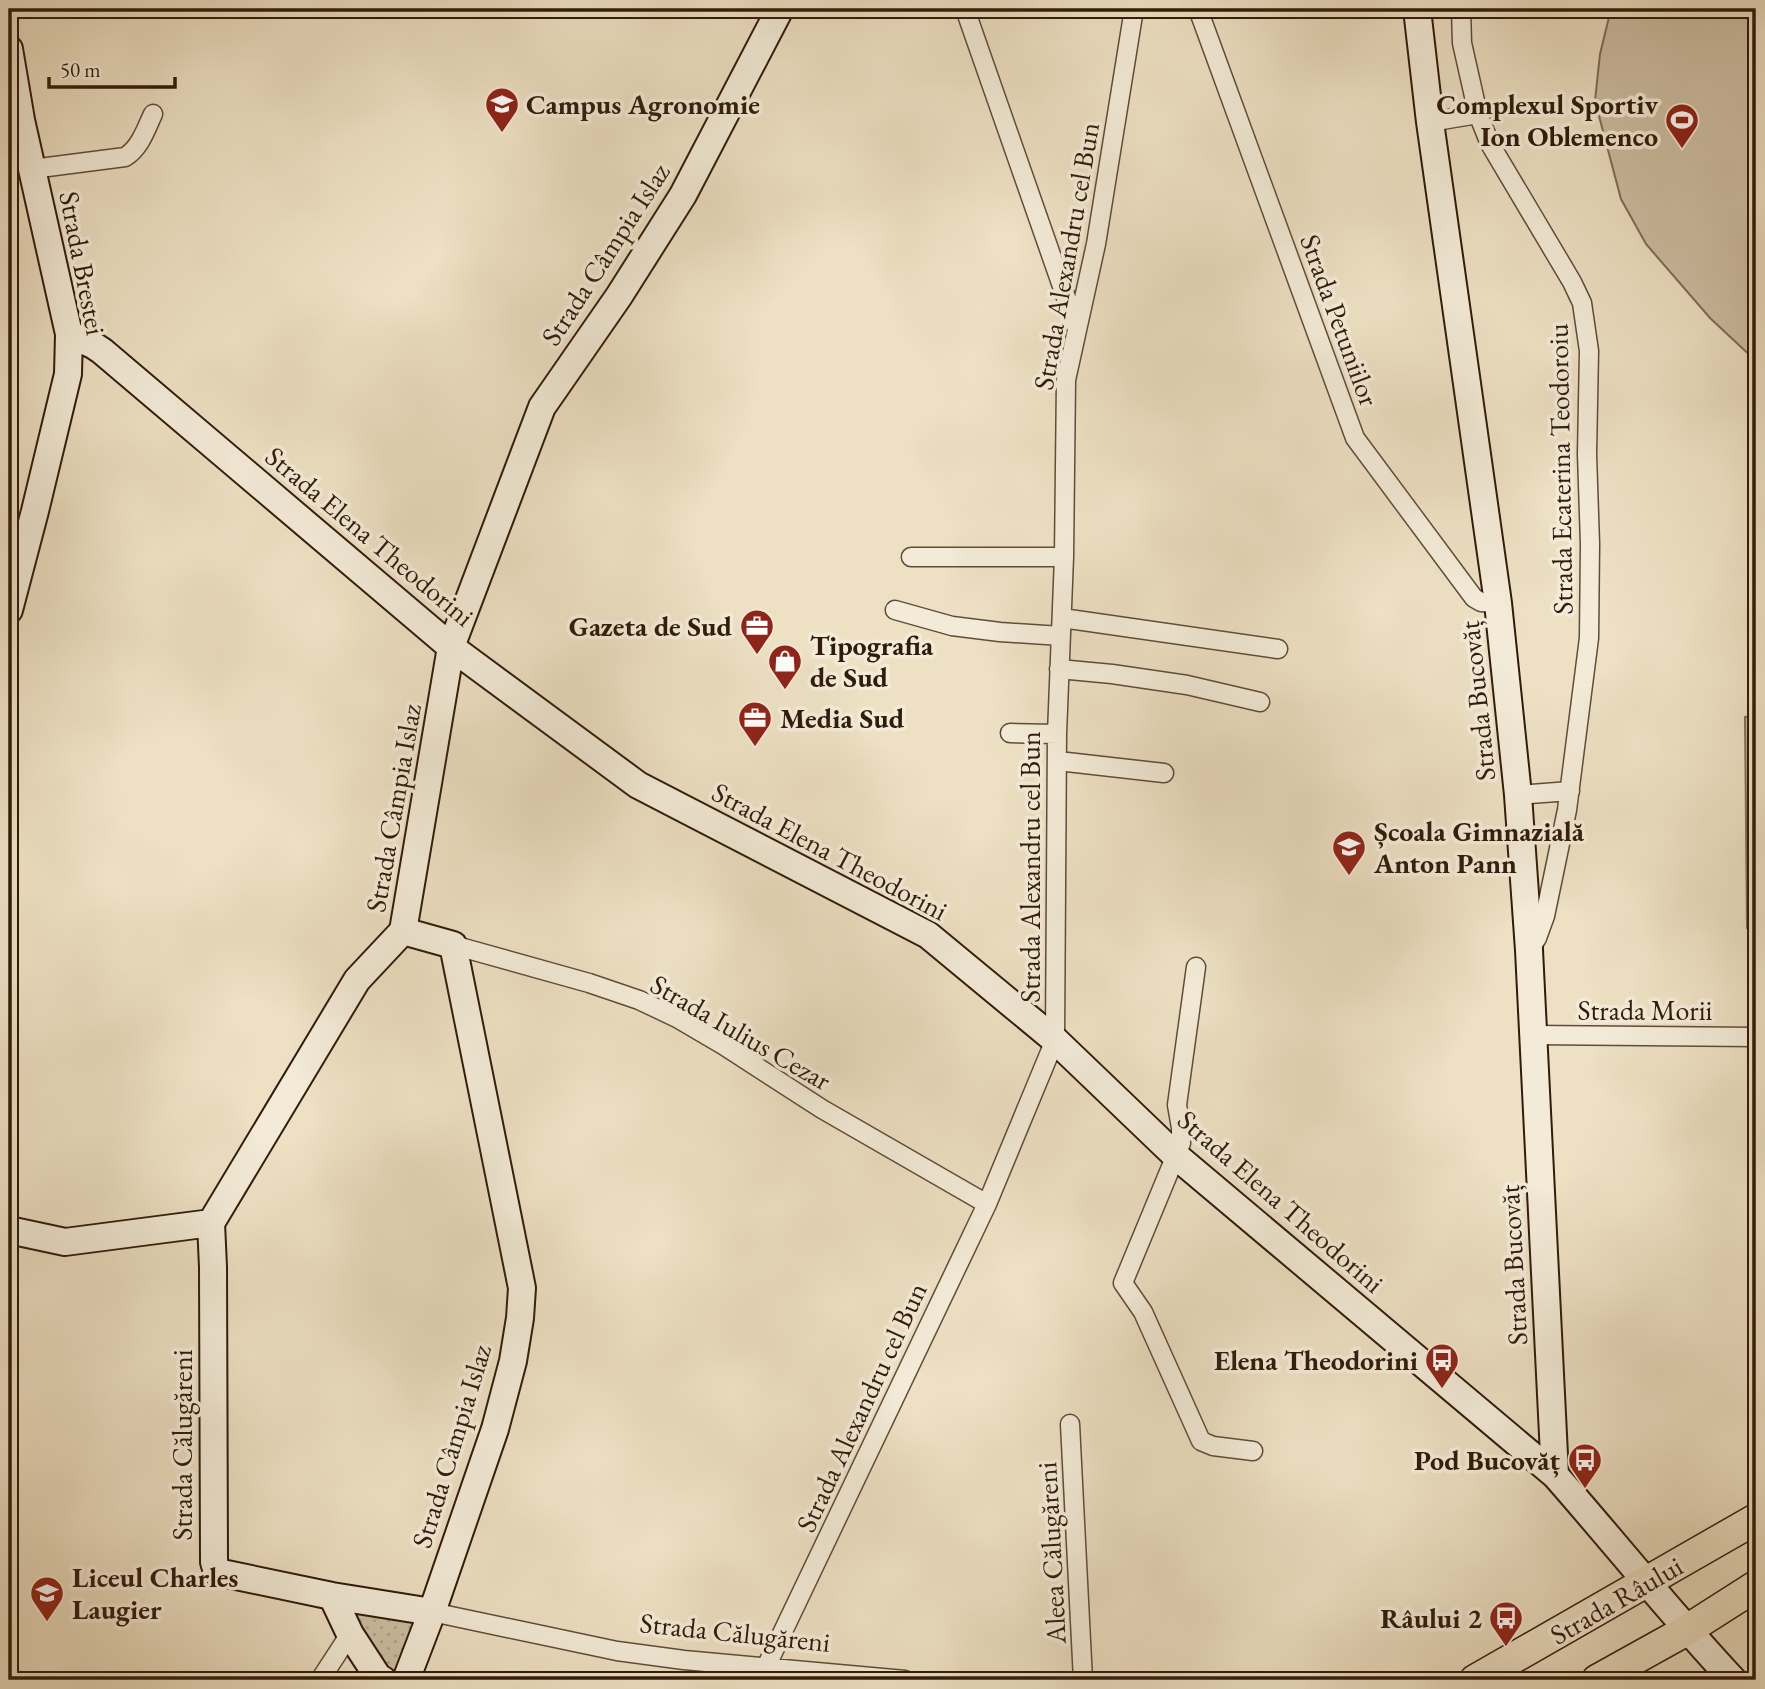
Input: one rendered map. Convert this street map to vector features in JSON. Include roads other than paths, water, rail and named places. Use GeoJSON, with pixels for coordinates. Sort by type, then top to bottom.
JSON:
{"type":"FeatureCollection","features":[{"type":"Feature","properties":{"kind":"main road","name":"Strada Râului"},"geometry":{"type":"LineString","coordinates":[[1475,1680],[1756,1520]]}},
{"type":"Feature","properties":{"kind":"main road"},"geometry":{"type":"LineString","coordinates":[[1597,1680],[1687,1630],[1756,1586]]}},
{"type":"Feature","properties":{"kind":"street","name":"Strada Câmpia Islaz"},"geometry":{"type":"LineString","coordinates":[[406,1680],[495,1429],[513,1361],[522,1288],[453,945],[403,931],[451,647],[542,407],[619,296],[683,195],[780,9]]}},
{"type":"Feature","properties":{"kind":"street"},"geometry":{"type":"LineString","coordinates":[[965,9],[1077,329]]}},
{"type":"Feature","properties":{"kind":"street","name":"Strada Alexandru cel Bun"},"geometry":{"type":"LineString","coordinates":[[766,1668],[987,1204],[1055,1040],[1057,734],[1064,557],[1066,380],[1096,244],[1134,9]]}},
{"type":"Feature","properties":{"kind":"street","name":"Strada Petuniilor"},"geometry":{"type":"LineString","coordinates":[[1198,9],[1355,438],[1474,597],[1481,603],[1498,603]]}},
{"type":"Feature","properties":{"kind":"street","name":"Strada Bucovăț"},"geometry":{"type":"LineString","coordinates":[[1417,9],[1430,122],[1498,603],[1518,795],[1529,950],[1555,1475]]}},
{"type":"Feature","properties":{"kind":"street","name":"Strada Ecaterina Teodoroiu"},"geometry":{"type":"LineString","coordinates":[[1461,9],[1462,43],[1478,114],[1490,144],[1582,303],[1589,351],[1588,638],[1570,791],[1545,916],[1537,938],[1529,950]]}},
{"type":"Feature","properties":{"kind":"street","name":"Strada Brestei"},"geometry":{"type":"LineString","coordinates":[[9,49],[15,122],[32,169],[69,334],[68,374],[9,610]]}},
{"type":"Feature","properties":{"kind":"street"},"geometry":{"type":"LineString","coordinates":[[32,169],[125,157],[132,153],[153,114]]}},
{"type":"Feature","properties":{"kind":"street"},"geometry":{"type":"LineString","coordinates":[[1430,122],[1478,114]]}},
{"type":"Feature","properties":{"kind":"street","name":"Strada Elena Theodorini"},"geometry":{"type":"LineString","coordinates":[[69,334],[102,351],[451,647],[638,785],[928,935],[1055,1040],[1176,1156],[1555,1475],[1687,1630]]}},
{"type":"Feature","properties":{"kind":"street"},"geometry":{"type":"LineString","coordinates":[[911,557],[1064,557]]}},
{"type":"Feature","properties":{"kind":"street"},"geometry":{"type":"LineString","coordinates":[[895,610],[952,625],[1000,632],[1062,627],[1278,649]]}},
{"type":"Feature","properties":{"kind":"street"},"geometry":{"type":"LineString","coordinates":[[1059,669],[1186,685],[1260,702]]}},
{"type":"Feature","properties":{"kind":"street"},"geometry":{"type":"LineString","coordinates":[[1010,733],[1057,734]]}},
{"type":"Feature","properties":{"kind":"street"},"geometry":{"type":"LineString","coordinates":[[1058,761],[1164,773]]}},
{"type":"Feature","properties":{"kind":"street"},"geometry":{"type":"LineString","coordinates":[[1518,795],[1570,791]]}},
{"type":"Feature","properties":{"kind":"street"},"geometry":{"type":"LineString","coordinates":[[9,1230],[65,1242],[211,1223],[357,980],[403,931]]}},
{"type":"Feature","properties":{"kind":"street","name":"Strada Iulius Cezar"},"geometry":{"type":"LineString","coordinates":[[453,945],[589,983],[639,1000],[677,1018],[822,1110],[987,1204]]}},
{"type":"Feature","properties":{"kind":"street"},"geometry":{"type":"LineString","coordinates":[[1196,967],[1178,1098],[1181,1136],[1176,1156],[1123,1283],[1143,1312],[1201,1441],[1213,1446],[1253,1451]]}},
{"type":"Feature","properties":{"kind":"street","name":"Strada Morii"},"geometry":{"type":"LineString","coordinates":[[1533,1035],[1756,1037]]}},
{"type":"Feature","properties":{"kind":"street","name":"Strada Călugăreni"},"geometry":{"type":"LineString","coordinates":[[211,1223],[214,1562],[217,1572],[332,1596],[432,1612],[617,1651],[905,1680]]}},
{"type":"Feature","properties":{"kind":"street","name":"Aleea Călugăreni"},"geometry":{"type":"LineString","coordinates":[[1070,1424],[1083,1680]]}},
{"type":"Feature","properties":{"kind":"street"},"geometry":{"type":"LineString","coordinates":[[332,1596],[350,1634],[383,1680]]}},
{"type":"Feature","properties":{"kind":"street"},"geometry":{"type":"LineString","coordinates":[[1687,1630],[1733,1680]]}},
{"type":"Feature","properties":{"kind":"street"},"geometry":{"type":"LineString","coordinates":[[320,1680],[350,1634]]}},
{"type":"Feature","properties":{"kind":"place","name":"Campus Agronomie"},"geometry":{"type":"Point","coordinates":[502,134]}},
{"type":"Feature","properties":{"kind":"place","name":"Complexul Sportiv Ion Oblemenco"},"geometry":{"type":"Point","coordinates":[1682,150]}},
{"type":"Feature","properties":{"kind":"place","name":"Gazeta de Sud"},"geometry":{"type":"Point","coordinates":[757,656]}},
{"type":"Feature","properties":{"kind":"place","name":"Tipografia de Sud"},"geometry":{"type":"Point","coordinates":[785,691]}},
{"type":"Feature","properties":{"kind":"place","name":"Media Sud"},"geometry":{"type":"Point","coordinates":[755,748]}},
{"type":"Feature","properties":{"kind":"place","name":"Școala Gimnazială Anton Pann"},"geometry":{"type":"Point","coordinates":[1349,877]}},
{"type":"Feature","properties":{"kind":"place","name":"Elena Theodorini"},"geometry":{"type":"Point","coordinates":[1442,1390]}},
{"type":"Feature","properties":{"kind":"place","name":"Pod Bucovăț"},"geometry":{"type":"Point","coordinates":[1585,1490]}},
{"type":"Feature","properties":{"kind":"place","name":"Liceul Charles Laugier"},"geometry":{"type":"Point","coordinates":[47,1623]}},
{"type":"Feature","properties":{"kind":"place","name":"Râului 2"},"geometry":{"type":"Point","coordinates":[1506,1648]}}]}
